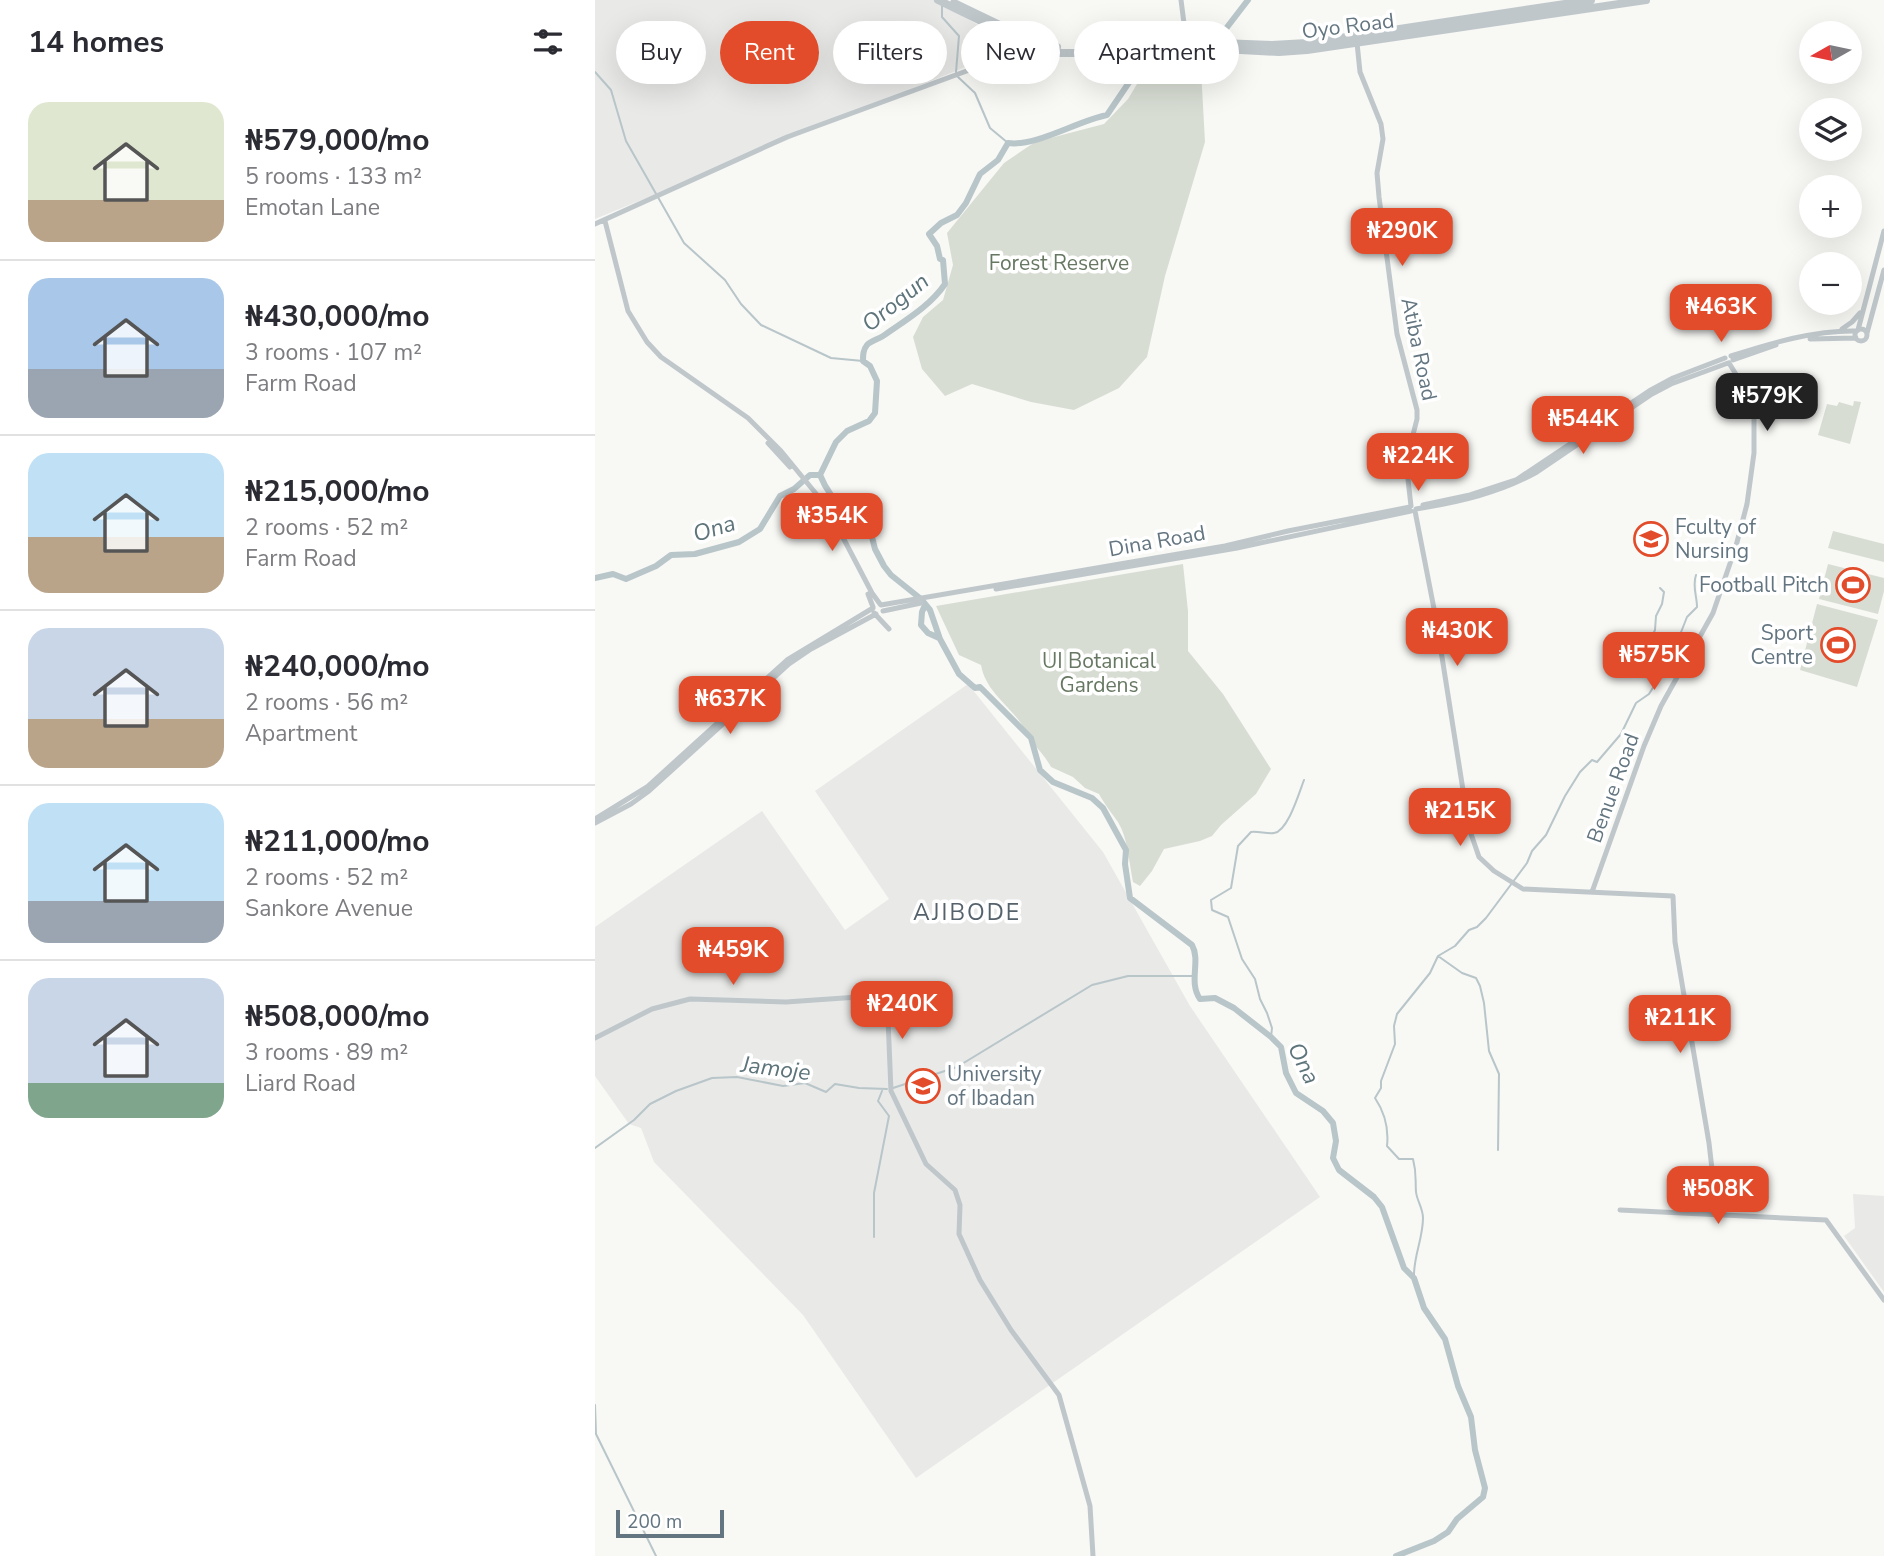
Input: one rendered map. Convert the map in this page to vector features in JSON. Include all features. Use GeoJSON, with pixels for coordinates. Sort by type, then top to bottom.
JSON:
{"type":"FeatureCollection","features":[{"type":"Feature","properties":{"kind":"highway","name":"Oyo Road"},"geometry":{"type":"LineString","coordinates":[[1293,48],[1591,0]]}},
{"type":"Feature","properties":{"kind":"highway","name":"Oyo Road"},"geometry":{"type":"LineString","coordinates":[[1239,46],[1293,48],[1357,43],[1646,0]]}},
{"type":"Feature","properties":{"kind":"highway","name":"Oyo Road"},"geometry":{"type":"LineString","coordinates":[[944,1],[985,21]]}},
{"type":"Feature","properties":{"kind":"street"},"geometry":{"type":"LineString","coordinates":[[1181,0],[1184,21]]}},
{"type":"Feature","properties":{"kind":"street","name":"Atiba Road"},"geometry":{"type":"LineString","coordinates":[[1357,43],[1360,72],[1381,124],[1383,139],[1377,173],[1379,197],[1398,340],[1417,410],[1406,461],[1413,509]]}},
{"type":"Feature","properties":{"kind":"street"},"geometry":{"type":"LineString","coordinates":[[878,609],[827,507],[796,470],[755,429],[668,366],[647,347],[623,306],[600,222],[787,137],[961,71]]}},
{"type":"Feature","properties":{"kind":"street"},"geometry":{"type":"LineString","coordinates":[[1862,310],[1884,231]]}},
{"type":"Feature","properties":{"kind":"street"},"geometry":{"type":"LineString","coordinates":[[1730,360],[1784,344],[1831,338],[1856,338],[1864,341],[1884,270]]}},
{"type":"Feature","properties":{"kind":"street"},"geometry":{"type":"LineString","coordinates":[[1839,331],[1858,315]]}},
{"type":"Feature","properties":{"kind":"street"},"geometry":{"type":"LineString","coordinates":[[1856,338],[1861,315]]}},
{"type":"Feature","properties":{"kind":"street"},"geometry":{"type":"LineString","coordinates":[[1730,360],[1771,343],[1839,331],[1867,332]]}},
{"type":"Feature","properties":{"kind":"street","name":"Benue Road"},"geometry":{"type":"LineString","coordinates":[[1592,892],[1661,706],[1720,598],[1747,503],[1754,419],[1751,402],[1730,360]]}},
{"type":"Feature","properties":{"kind":"street","name":"Dina Road"},"geometry":{"type":"LineString","coordinates":[[595,821],[647,787],[787,660],[878,609],[1237,548],[1470,495],[1516,480],[1649,391],[1673,378],[1730,360]]}},
{"type":"Feature","properties":{"kind":"street"},"geometry":{"type":"LineString","coordinates":[[1413,509],[1436,619],[1475,850],[1484,862],[1523,889],[1673,896],[1675,942],[1709,1143],[1717,1213]]}},
{"type":"Feature","properties":{"kind":"street"},"geometry":{"type":"LineString","coordinates":[[595,1038],[652,1009],[690,999],[786,1002],[887,995],[892,1092],[926,1164],[955,1189],[960,1205],[959,1234],[980,1280],[1011,1330],[1059,1395],[1090,1506],[1093,1556]]}},
{"type":"Feature","properties":{"kind":"street"},"geometry":{"type":"LineString","coordinates":[[1620,1210],[1826,1220],[1884,1300]]}},
{"type":"Feature","properties":{"kind":"shaded area"},"geometry":{"type":"Polygon","coordinates":[[[595,0],[937,0],[971,21],[961,21],[961,69],[947,75],[947,21],[833,21],[833,84],[924,84],[595,219],[595,0]]]}},
{"type":"Feature","properties":{"kind":"shaded area","name":"University of Ibadan"},"geometry":{"type":"Polygon","coordinates":[[[968,684],[1103,852],[1190,1006],[1320,1197],[916,1478],[803,1315],[654,1162],[641,1128],[629,1124],[595,1076],[595,927],[762,811],[845,930],[889,899],[815,791],[968,684]]]}},
{"type":"Feature","properties":{"kind":"shaded area"},"geometry":{"type":"Polygon","coordinates":[[[1853,1194],[1884,1196],[1884,1292],[1844,1236],[1855,1228],[1853,1194]]]}},
{"type":"Feature","properties":{"kind":"green space","name":"Forest Reserve"},"geometry":{"type":"Polygon","coordinates":[[[1137,84],[1202,84],[1205,142],[1165,276],[1147,357],[1119,388],[1074,410],[1031,402],[972,384],[945,396],[922,369],[913,337],[923,317],[943,300],[953,265],[947,233],[1004,163],[1035,142],[1104,124],[1128,99],[1137,84]]]}},
{"type":"Feature","properties":{"kind":"green space"},"geometry":{"type":"Polygon","coordinates":[[[1854,401],[1861,402],[1850,444],[1818,435],[1827,404],[1837,406],[1839,402],[1853,406],[1854,401]]]}},
{"type":"Feature","properties":{"kind":"green space"},"geometry":{"type":"Polygon","coordinates":[[[1833,531],[1884,544],[1884,562],[1828,548],[1833,531]]]}},
{"type":"Feature","properties":{"kind":"green space","name":"UI Botanical Gardens"},"geometry":{"type":"Polygon","coordinates":[[[1183,564],[1188,611],[1188,651],[1223,694],[1271,769],[1256,794],[1212,836],[1164,849],[1140,886],[1133,882],[1121,828],[1099,794],[1051,767],[1019,721],[990,687],[981,665],[959,655],[936,606],[1183,564]]]}},
{"type":"Feature","properties":{"kind":"green space","name":"Football Pitch"},"geometry":{"type":"Polygon","coordinates":[[[1828,564],[1884,578],[1884,591],[1878,614],[1819,599],[1828,564]]]}},
{"type":"Feature","properties":{"kind":"green space","name":"Sport Centre"},"geometry":{"type":"Polygon","coordinates":[[[1817,604],[1878,620],[1857,687],[1800,670],[1817,604]]]}},
{"type":"Feature","properties":{"kind":"waterway","name":"Orogun"},"geometry":{"type":"LineString","coordinates":[[1232,21],[1248,0]]}},
{"type":"Feature","properties":{"kind":"waterway"},"geometry":{"type":"LineString","coordinates":[[942,5],[942,17],[959,36],[956,72]]}},
{"type":"Feature","properties":{"kind":"waterway"},"geometry":{"type":"LineString","coordinates":[[595,72],[611,90],[626,141],[684,243],[725,280],[741,304],[761,325],[831,358],[863,361]]}},
{"type":"Feature","properties":{"kind":"waterway"},"geometry":{"type":"LineString","coordinates":[[958,77],[975,93],[990,128],[1008,143]]}},
{"type":"Feature","properties":{"kind":"waterway","name":"Orogun"},"geometry":{"type":"LineString","coordinates":[[820,475],[836,442],[847,431],[869,421],[875,413],[877,381],[870,366],[863,361],[866,347],[918,312],[945,284],[943,260],[940,259],[937,246],[929,234],[941,223],[957,215],[980,174],[998,160],[1008,143],[1031,141],[1107,115],[1128,84]]}},
{"type":"Feature","properties":{"kind":"waterway","name":"Ona"},"geometry":{"type":"LineString","coordinates":[[595,578],[613,574],[626,579],[656,566],[671,555],[695,554],[739,542],[760,529],[780,496],[794,489],[810,475],[820,475]]}},
{"type":"Feature","properties":{"kind":"waterway","name":"Ona"},"geometry":{"type":"LineString","coordinates":[[820,475],[835,500],[859,516],[871,533],[875,549],[891,575],[921,599],[930,610],[940,639],[959,674],[975,688],[980,687],[1031,738],[1040,770],[1053,782],[1092,798],[1103,808],[1126,850],[1125,864],[1130,898],[1192,945],[1195,986],[1200,999],[1215,998],[1234,1008],[1281,1047],[1286,1073],[1296,1093],[1323,1111],[1333,1123],[1336,1141],[1333,1158],[1339,1170],[1374,1197],[1382,1207],[1404,1268],[1414,1278],[1424,1308],[1445,1339],[1458,1386],[1471,1417],[1475,1450],[1485,1488],[1483,1497],[1457,1519],[1448,1532],[1434,1541],[1396,1556]]}},
{"type":"Feature","properties":{"kind":"waterway"},"geometry":{"type":"LineString","coordinates":[[1414,1278],[1423,1218],[1416,1192],[1413,1159],[1399,1159],[1387,1146],[1385,1121],[1375,1098],[1381,1088],[1381,1081],[1395,1044],[1394,1026],[1397,1014],[1430,973],[1438,956],[1455,946],[1469,930],[1477,927],[1486,918],[1546,835],[1580,772],[1592,760],[1597,762],[1621,734],[1636,703],[1649,694],[1662,657],[1674,650],[1687,617],[1697,607],[1696,575]]}},
{"type":"Feature","properties":{"kind":"waterway"},"geometry":{"type":"LineString","coordinates":[[1660,588],[1664,592],[1662,604],[1649,642],[1654,644],[1660,638],[1662,640],[1662,657]]}},
{"type":"Feature","properties":{"kind":"waterway","name":"Ona"},"geometry":{"type":"LineString","coordinates":[[925,605],[921,625],[928,633],[939,638]]}},
{"type":"Feature","properties":{"kind":"waterway"},"geometry":{"type":"LineString","coordinates":[[1271,1037],[1272,1028],[1255,979],[1242,959],[1228,917],[1212,910],[1211,900],[1231,888],[1238,846],[1251,832],[1274,833],[1284,826],[1304,780]]}},
{"type":"Feature","properties":{"kind":"waterway"},"geometry":{"type":"LineString","coordinates":[[1438,956],[1462,973],[1476,978],[1480,986],[1489,1051],[1499,1074],[1498,1150]]}},
{"type":"Feature","properties":{"kind":"waterway","name":"Jamoje"},"geometry":{"type":"LineString","coordinates":[[893,1088],[957,1067],[1092,985],[1128,976],[1193,976]]}},
{"type":"Feature","properties":{"kind":"waterway","name":"Jamoje"},"geometry":{"type":"LineString","coordinates":[[595,1148],[634,1120],[650,1104],[712,1078],[737,1077],[783,1086],[805,1083],[826,1092],[835,1084],[887,1089]]}},
{"type":"Feature","properties":{"kind":"waterway"},"geometry":{"type":"LineString","coordinates":[[874,1237],[874,1193],[889,1116],[878,1101],[882,1091]]}},
{"type":"Feature","properties":{"kind":"waterway"},"geometry":{"type":"LineString","coordinates":[[595,1405],[596,1434],[656,1556]]}},
{"type":"Feature","properties":{"kind":"place","name":"Fculty of Nursing"},"geometry":{"type":"Point","coordinates":[1651,539]}},
{"type":"Feature","properties":{"kind":"place","name":"Football Pitch"},"geometry":{"type":"Point","coordinates":[1853,585]}},
{"type":"Feature","properties":{"kind":"place","name":"Sport Centre"},"geometry":{"type":"Point","coordinates":[1838,645]}},
{"type":"Feature","properties":{"kind":"place","name":"University of Ibadan"},"geometry":{"type":"Point","coordinates":[923,1086]}},
{"type":"Feature","properties":{"kind":"district","name":"AJIBODE"},"geometry":{"type":"Point","coordinates":[967,912]}}]}
